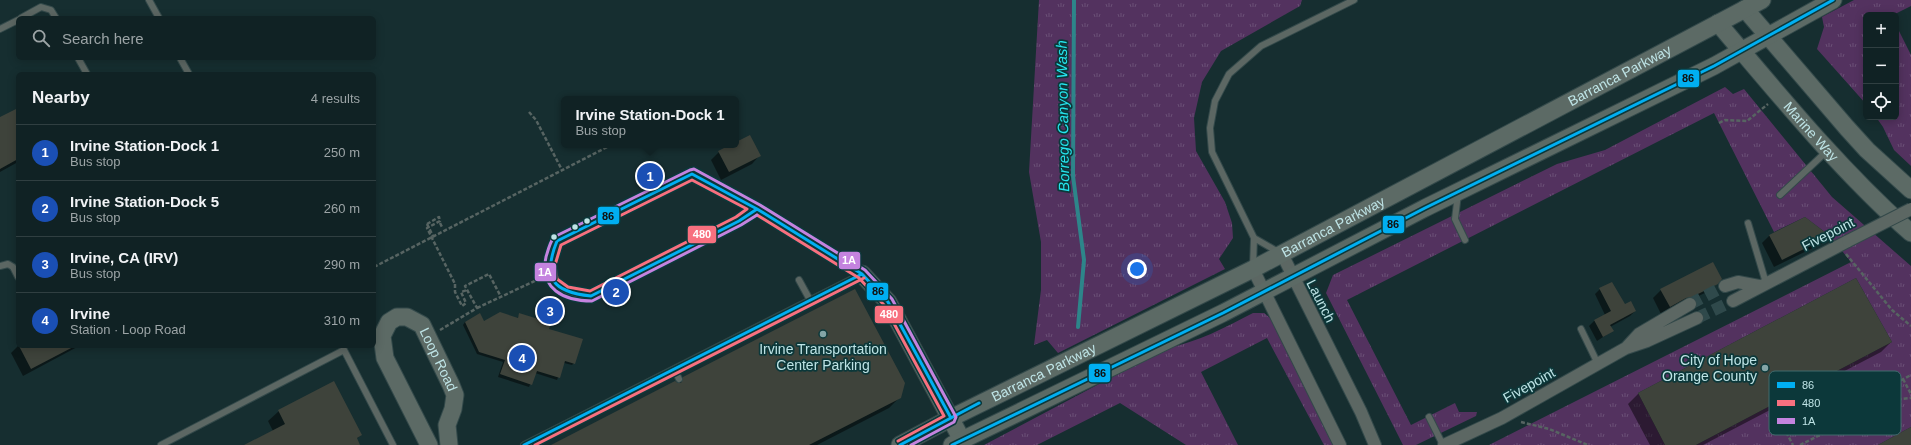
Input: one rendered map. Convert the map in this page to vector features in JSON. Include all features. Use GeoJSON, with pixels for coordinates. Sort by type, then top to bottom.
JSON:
{"type":"FeatureCollection","features":[{"type":"Feature","properties":{"kind":"main road","name":"Barranca Parkway"},"geometry":{"type":"LineString","coordinates":[[900,445],[951,418],[1253,269],[1762,0]]}},
{"type":"Feature","properties":{"kind":"main road","name":"Barranca Parkway"},"geometry":{"type":"LineString","coordinates":[[957,442],[1058,395],[1263,292],[1458,192],[1742,50],[1833,0]]}},
{"type":"Feature","properties":{"kind":"main road","name":"Marine Way"},"geometry":{"type":"LineString","coordinates":[[1745,8],[1857,139],[1911,190]]}},
{"type":"Feature","properties":{"kind":"main road","name":"Marine Way"},"geometry":{"type":"LineString","coordinates":[[1718,23],[1828,150],[1879,204],[1911,233]]}},
{"type":"Feature","properties":{"kind":"main road"},"geometry":{"type":"LineString","coordinates":[[862,274],[888,302],[951,418],[957,442]]}},
{"type":"Feature","properties":{"kind":"main road","name":"Loop Road"},"geometry":{"type":"LineString","coordinates":[[429,445],[385,358],[382,336],[389,322],[397,316],[407,317],[422,325],[429,337],[455,396],[453,409],[447,425],[449,445]]}},
{"type":"Feature","properties":{"kind":"street","name":"Fivepoint"},"geometry":{"type":"LineString","coordinates":[[1733,301],[1911,209]]}},
{"type":"Feature","properties":{"kind":"street","name":"Launch"},"geometry":{"type":"LineString","coordinates":[[1282,254],[1292,277],[1361,412],[1375,445]]}},
{"type":"Feature","properties":{"kind":"street"},"geometry":{"type":"LineString","coordinates":[[1253,269],[1263,292],[1340,445]]}},
{"type":"Feature","properties":{"kind":"street"},"geometry":{"type":"LineString","coordinates":[[1725,286],[1738,282],[1762,285]]}},
{"type":"Feature","properties":{"kind":"street","name":"Fivepoint"},"geometry":{"type":"LineString","coordinates":[[1626,348],[1639,334],[1690,304]]}},
{"type":"Feature","properties":{"kind":"street","name":"Fivepoint"},"geometry":{"type":"LineString","coordinates":[[1444,445],[1502,418],[1626,348],[1647,341],[1697,318]]}},
{"type":"Feature","properties":{"kind":"lane"},"geometry":{"type":"LineString","coordinates":[[149,0],[158,16]]}},
{"type":"Feature","properties":{"kind":"lane"},"geometry":{"type":"LineString","coordinates":[[1253,269],[1254,238],[1212,152],[1210,128],[1215,101],[1229,74],[1261,46],[1354,0]]}},
{"type":"Feature","properties":{"kind":"lane"},"geometry":{"type":"LineString","coordinates":[[25,16],[41,8],[51,10],[55,16]]}},
{"type":"Feature","properties":{"kind":"lane"},"geometry":{"type":"LineString","coordinates":[[0,29],[16,21]]}},
{"type":"Feature","properties":{"kind":"lane"},"geometry":{"type":"LineString","coordinates":[[79,60],[86,72]]}},
{"type":"Feature","properties":{"kind":"lane"},"geometry":{"type":"LineString","coordinates":[[181,60],[188,72]]}},
{"type":"Feature","properties":{"kind":"lane"},"geometry":{"type":"LineString","coordinates":[[1780,195],[1828,150]]}},
{"type":"Feature","properties":{"kind":"lane"},"geometry":{"type":"LineString","coordinates":[[757,209],[739,220],[591,296],[563,292],[554,283],[549,274],[551,256],[558,241],[692,174],[757,209],[862,274]]}},
{"type":"Feature","properties":{"kind":"lane"},"geometry":{"type":"LineString","coordinates":[[1458,192],[1455,219],[1465,240]]}},
{"type":"Feature","properties":{"kind":"lane"},"geometry":{"type":"LineString","coordinates":[[1748,223],[1762,285]]}},
{"type":"Feature","properties":{"kind":"lane"},"geometry":{"type":"LineString","coordinates":[[1254,238],[1282,254]]}},
{"type":"Feature","properties":{"kind":"lane"},"geometry":{"type":"LineString","coordinates":[[0,266],[8,264],[13,267],[16,273]]}},
{"type":"Feature","properties":{"kind":"lane"},"geometry":{"type":"LineString","coordinates":[[524,445],[862,274]]}},
{"type":"Feature","properties":{"kind":"lane"},"geometry":{"type":"LineString","coordinates":[[799,280],[810,300]]}},
{"type":"Feature","properties":{"kind":"lane"},"geometry":{"type":"LineString","coordinates":[[1581,329],[1598,364]]}},
{"type":"Feature","properties":{"kind":"lane"},"geometry":{"type":"LineString","coordinates":[[161,445],[344,350],[393,445]]}},
{"type":"Feature","properties":{"kind":"lane"},"geometry":{"type":"LineString","coordinates":[[674,369],[679,378]]}},
{"type":"Feature","properties":{"kind":"lane"},"geometry":{"type":"LineString","coordinates":[[1429,416],[1444,445]]}},
{"type":"Feature","properties":{"kind":"path"},"geometry":{"type":"LineString","coordinates":[[1719,123],[1725,120],[1747,121],[1779,94]]}},
{"type":"Feature","properties":{"kind":"path"},"geometry":{"type":"LineString","coordinates":[[529,112],[536,120],[562,170]]}},
{"type":"Feature","properties":{"kind":"path"},"geometry":{"type":"LineString","coordinates":[[376,265],[605,148]]}},
{"type":"Feature","properties":{"kind":"path"},"geometry":{"type":"LineString","coordinates":[[433,236],[426,224],[439,217],[440,221],[427,228],[455,284],[456,292],[462,306],[466,304],[461,292],[467,290]]}},
{"type":"Feature","properties":{"kind":"path"},"geometry":{"type":"LineString","coordinates":[[440,223],[442,227]]}},
{"type":"Feature","properties":{"kind":"path"},"geometry":{"type":"LineString","coordinates":[[1844,243],[1892,310],[1911,326]]}},
{"type":"Feature","properties":{"kind":"path"},"geometry":{"type":"LineString","coordinates":[[477,308],[465,286],[489,274],[501,297]]}},
{"type":"Feature","properties":{"kind":"path"},"geometry":{"type":"LineString","coordinates":[[429,337],[477,308],[549,274]]}},
{"type":"Feature","properties":{"kind":"path"},"geometry":{"type":"LineString","coordinates":[[1911,375],[1903,379],[1911,394]]}},
{"type":"Feature","properties":{"kind":"path"},"geometry":{"type":"LineString","coordinates":[[1901,399],[1911,398]]}},
{"type":"Feature","properties":{"kind":"path"},"geometry":{"type":"LineString","coordinates":[[1502,418],[1549,429],[1588,445]]}},
{"type":"Feature","properties":{"kind":"path"},"geometry":{"type":"LineString","coordinates":[[1788,435],[1793,445]]}},
{"type":"Feature","properties":{"kind":"path"},"geometry":{"type":"LineString","coordinates":[[1800,445],[1807,444],[1821,435]]}},
{"type":"Feature","properties":{"kind":"green space"},"geometry":{"type":"Polygon","coordinates":[[[1039,0],[1302,0],[1300,6],[1221,51],[1202,82],[1194,118],[1196,151],[1225,202],[1232,223],[1233,238],[1219,259],[1225,269],[1058,353],[1047,340],[1034,345],[1041,290],[1041,242],[1029,172],[1039,0]]]}},
{"type":"Feature","properties":{"kind":"green space"},"geometry":{"type":"Polygon","coordinates":[[[1854,0],[1911,0],[1911,6],[1899,12],[1863,12],[1863,101],[1817,49],[1824,27],[1822,17],[1854,0]]]}},
{"type":"Feature","properties":{"kind":"green space"},"geometry":{"type":"Polygon","coordinates":[[[1899,31],[1911,55],[1911,166],[1894,150],[1878,120],[1899,120],[1899,31]]]}},
{"type":"Feature","properties":{"kind":"green space"},"geometry":{"type":"Polygon","coordinates":[[[1725,87],[1733,94],[1744,89],[1832,197],[1911,266],[1911,427],[1901,432],[1901,371],[1837,371],[1892,342],[1856,278],[1638,393],[1665,445],[1489,445],[1851,262],[1830,236],[1805,217],[1774,232],[1714,113],[1347,300],[1411,425],[1455,403],[1459,412],[1477,412],[1476,416],[1416,445],[1403,445],[1326,293],[1333,275],[1557,164],[1605,150],[1725,87]]]}},
{"type":"Feature","properties":{"kind":"green space"},"geometry":{"type":"Polygon","coordinates":[[[1253,313],[1264,313],[1275,322],[1335,445],[1324,445],[1267,338],[1201,372],[1238,445],[1186,445],[1120,403],[1037,445],[984,445],[1167,348],[1200,338],[1253,313]]]}},
{"type":"Feature","properties":{"kind":"green space"},"geometry":{"type":"Polygon","coordinates":[[[1769,407],[1769,435],[1896,435],[1878,445],[1696,445],[1769,407]]]}},
{"type":"Feature","properties":{"kind":"building"},"geometry":{"type":"Polygon","coordinates":[[[16,109],[16,160],[0,169],[0,117],[16,109]]]}},
{"type":"Feature","properties":{"kind":"building"},"geometry":{"type":"Polygon","coordinates":[[[750,135],[761,156],[729,172],[718,151],[724,148],[739,148],[739,140],[750,135]]]}},
{"type":"Feature","properties":{"kind":"building"},"geometry":{"type":"Polygon","coordinates":[[[1805,217],[1830,236],[1782,260],[1769,235],[1805,217]]]}},
{"type":"Feature","properties":{"kind":"building"},"geometry":{"type":"Polygon","coordinates":[[[1713,262],[1722,279],[1718,284],[1692,297],[1686,298],[1670,307],[1660,289],[1713,262]]]}},
{"type":"Feature","properties":{"kind":"building","name":"City of Hope Orange County"},"geometry":{"type":"Polygon","coordinates":[[[1856,278],[1892,342],[1837,371],[1769,371],[1769,407],[1696,445],[1665,445],[1638,393],[1856,278]]]}},
{"type":"Feature","properties":{"kind":"building"},"geometry":{"type":"Polygon","coordinates":[[[1612,282],[1625,304],[1631,301],[1636,311],[1610,325],[1614,331],[1603,337],[1594,320],[1611,311],[1599,288],[1612,282]]]}},
{"type":"Feature","properties":{"kind":"building","name":"Irvine Transportation Center Parking"},"geometry":{"type":"Polygon","coordinates":[[[855,289],[905,383],[901,398],[809,445],[551,445],[675,381],[681,383],[683,377],[855,289]]]}},
{"type":"Feature","properties":{"kind":"building"},"geometry":{"type":"Polygon","coordinates":[[[500,312],[518,318],[519,313],[551,323],[549,329],[583,339],[575,364],[565,361],[560,378],[537,371],[532,385],[500,374],[505,360],[479,352],[465,322],[480,313],[484,321],[500,312]]]}},
{"type":"Feature","properties":{"kind":"building"},"geometry":{"type":"Polygon","coordinates":[[[20,348],[71,348],[31,369],[20,348]]]}},
{"type":"Feature","properties":{"kind":"building"},"geometry":{"type":"Polygon","coordinates":[[[334,381],[362,435],[357,438],[360,445],[244,445],[285,424],[278,410],[334,381]]]}},
{"type":"Feature","properties":{"kind":"building"},"geometry":{"type":"Polygon","coordinates":[[[1911,427],[1911,445],[1878,445],[1896,435],[1901,435],[1901,432],[1911,427]]]}},
{"type":"Feature","properties":{"kind":"waterway","name":"Borrego Canyon Wash"},"geometry":{"type":"LineString","coordinates":[[1074,0],[1073,176],[1084,260],[1078,327]]}},
{"type":"Feature","properties":{"kind":"tunnel"},"geometry":{"type":"LineString","coordinates":[[1690,304],[1725,286]]}},
{"type":"Feature","properties":{"kind":"tunnel"},"geometry":{"type":"LineString","coordinates":[[1697,318],[1733,301]]}},
{"type":"Feature","properties":{"kind":"transit line","name":"86"},"geometry":{"type":"LineString","coordinates":[[952,445],[1223,313],[1425,208],[1714,66],[1833,0]]}},
{"type":"Feature","properties":{"kind":"transit line","name":"1A"},"geometry":{"type":"LineString","coordinates":[[757,215],[741,225],[592,301],[572,299],[563,296],[550,285],[546,277],[546,257],[554,237],[694,169],[760,205],[865,270],[892,299],[956,417],[954,422],[911,445]]}},
{"type":"Feature","properties":{"kind":"transit line","name":"86"},"geometry":{"type":"LineString","coordinates":[[692,174],[757,209],[739,221],[591,296],[567,291],[559,287],[554,281],[551,274],[550,265],[557,241],[692,174]]}},
{"type":"Feature","properties":{"kind":"transit line","name":"480"},"geometry":{"type":"LineString","coordinates":[[692,180],[747,209],[736,217],[590,291],[568,287],[557,279],[555,265],[561,245],[692,180]]}},
{"type":"Feature","properties":{"kind":"transit line","name":"86"},"geometry":{"type":"LineString","coordinates":[[757,209],[862,274],[888,302],[951,418]]}},
{"type":"Feature","properties":{"kind":"transit line","name":"480"},"geometry":{"type":"LineString","coordinates":[[757,215],[859,278],[884,305],[944,416],[898,441]]}},
{"type":"Feature","properties":{"kind":"transit line","name":"86"},"geometry":{"type":"LineString","coordinates":[[524,445],[862,274]]}},
{"type":"Feature","properties":{"kind":"transit line","name":"480"},"geometry":{"type":"LineString","coordinates":[[535,445],[864,278]]}},
{"type":"Feature","properties":{"kind":"transit line","name":"86"},"geometry":{"type":"LineString","coordinates":[[900,445],[979,403]]}},
{"type":"Feature","properties":{"kind":"place","name":"Irvine Station-Dock 1"},"geometry":{"type":"Point","coordinates":[650,176]}},
{"type":"Feature","properties":{"kind":"place","name":"Irvine Station-Dock 5"},"geometry":{"type":"Point","coordinates":[616,292]}},
{"type":"Feature","properties":{"kind":"place","name":"Irvine, CA (IRV)"},"geometry":{"type":"Point","coordinates":[550,311]}},
{"type":"Feature","properties":{"kind":"place","name":"Irvine Transportation Center Parking"},"geometry":{"type":"Point","coordinates":[823,334]}},
{"type":"Feature","properties":{"kind":"place","name":"Irvine"},"geometry":{"type":"Point","coordinates":[522,358]}},
{"type":"Feature","properties":{"kind":"place","name":"City of Hope Orange County"},"geometry":{"type":"Point","coordinates":[1765,368]}}]}
